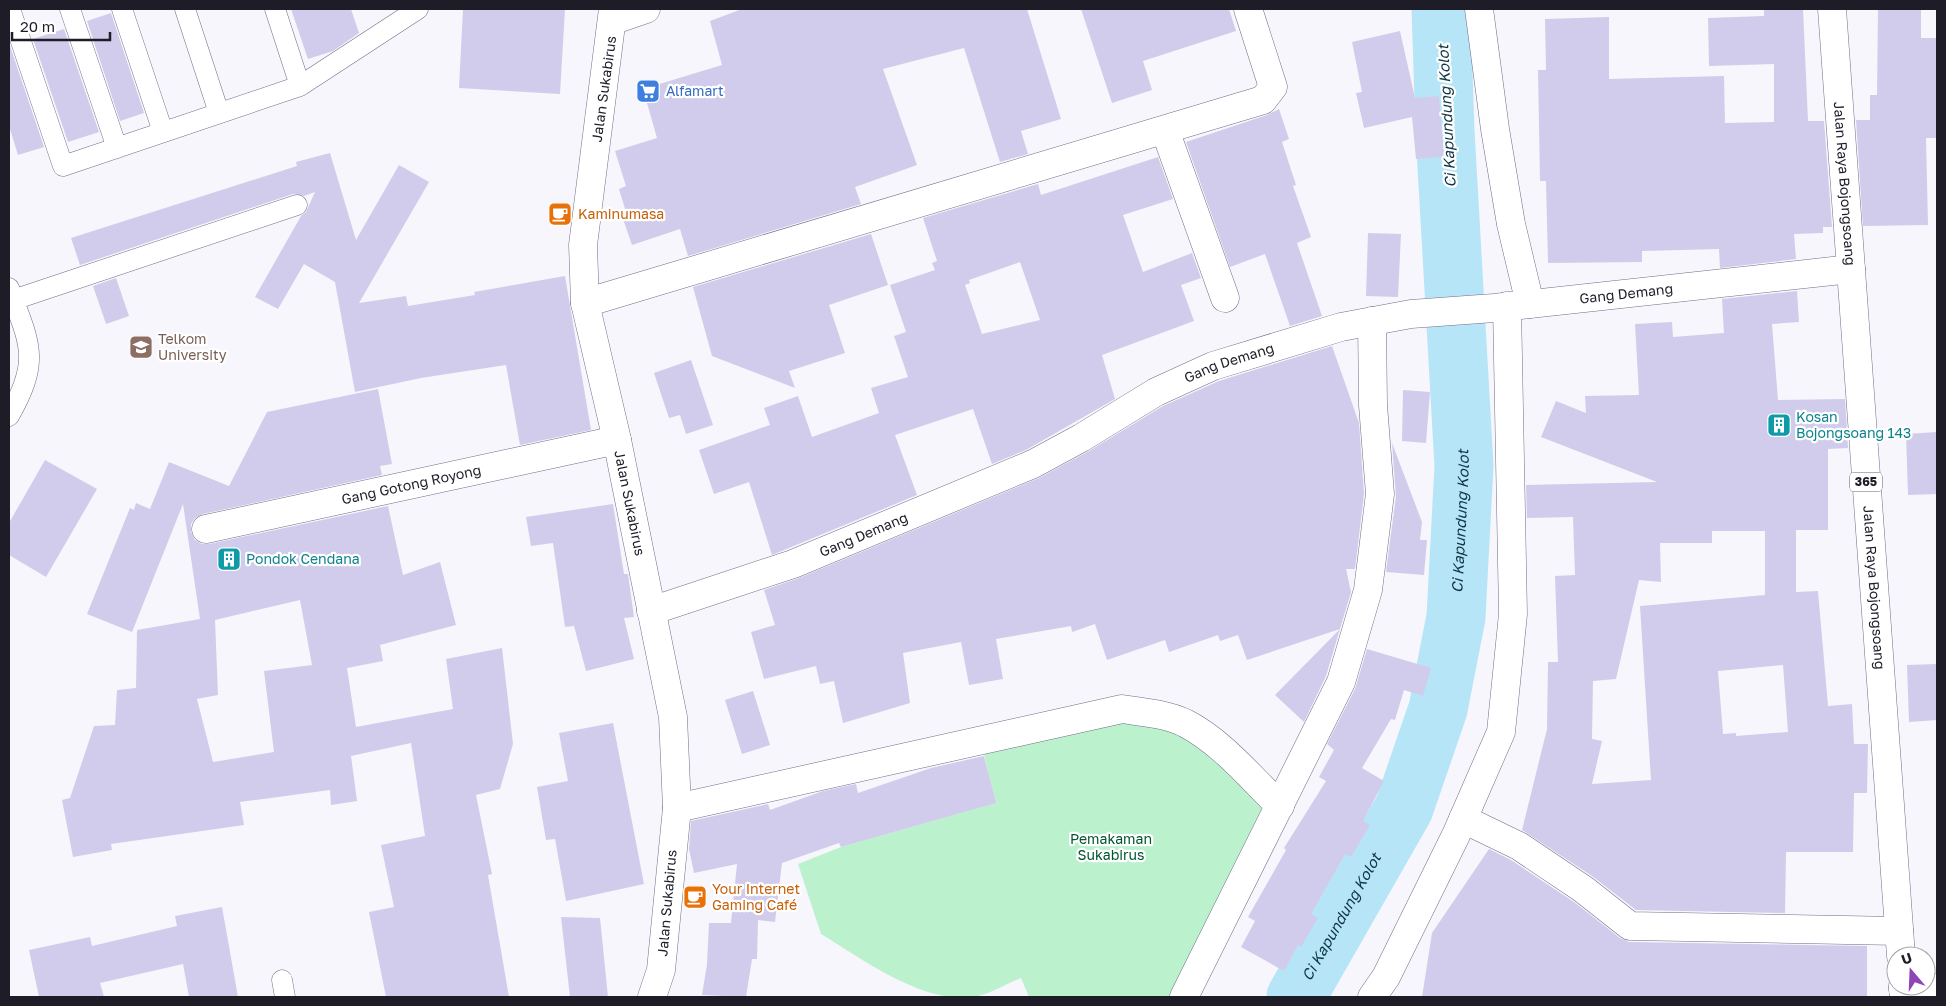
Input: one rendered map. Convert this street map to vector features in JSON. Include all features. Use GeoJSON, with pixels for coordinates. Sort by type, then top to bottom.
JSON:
{"type":"FeatureCollection","features":[{"type":"Feature","properties":{"kind":"street"},"geometry":{"type":"LineString","coordinates":[[614,14],[646,9]]}},
{"type":"Feature","properties":{"kind":"street"},"geometry":{"type":"LineString","coordinates":[[586,303],[1263,100],[1273,87],[1248,9]]}},
{"type":"Feature","properties":{"kind":"street"},"geometry":{"type":"LineString","coordinates":[[1372,997],[1386,977],[1463,819],[1501,732],[1513,614],[1511,224],[1495,129],[1479,9]]}},
{"type":"Feature","properties":{"kind":"street","name":"Jalan Raya Bojongsoang"},"geometry":{"type":"LineString","coordinates":[[1832,9],[1900,943]]}},
{"type":"Feature","properties":{"kind":"street","name":"Jalan Sukabirus"},"geometry":{"type":"LineString","coordinates":[[614,14],[583,245],[586,303],[617,440],[673,716],[677,808],[661,970],[652,997]]}},
{"type":"Feature","properties":{"kind":"street"},"geometry":{"type":"LineString","coordinates":[[1165,130],[1225,298]]}},
{"type":"Feature","properties":{"kind":"street","name":"Gang Demang"},"geometry":{"type":"LineString","coordinates":[[651,611],[793,564],[1033,464],[1081,438],[1156,392],[1213,366],[1341,327],[1411,314],[1511,306],[1851,269]]}},
{"type":"Feature","properties":{"kind":"street"},"geometry":{"type":"LineString","coordinates":[[1184,997],[1341,682],[1368,590],[1380,494],[1372,405],[1372,321]]}},
{"type":"Feature","properties":{"kind":"street","name":"Gang Gotong Royong"},"geometry":{"type":"LineString","coordinates":[[206,529],[617,440]]}},
{"type":"Feature","properties":{"kind":"street"},"geometry":{"type":"LineString","coordinates":[[677,808],[1122,709],[1152,713],[1184,723],[1212,741],[1280,806]]}},
{"type":"Feature","properties":{"kind":"street"},"geometry":{"type":"LineString","coordinates":[[1463,819],[1519,846],[1583,889],[1630,926],[1900,943]]}},
{"type":"Feature","properties":{"kind":"lane"},"geometry":{"type":"LineString","coordinates":[[10,9],[63,166],[300,86],[418,9]]}},
{"type":"Feature","properties":{"kind":"lane"},"geometry":{"type":"LineString","coordinates":[[70,9],[117,148]]}},
{"type":"Feature","properties":{"kind":"lane"},"geometry":{"type":"LineString","coordinates":[[122,9],[163,132]]}},
{"type":"Feature","properties":{"kind":"lane"},"geometry":{"type":"LineString","coordinates":[[185,9],[219,113]]}},
{"type":"Feature","properties":{"kind":"lane"},"geometry":{"type":"LineString","coordinates":[[275,9],[300,86]]}},
{"type":"Feature","properties":{"kind":"lane"},"geometry":{"type":"LineString","coordinates":[[9,416],[24,389],[30,358],[28,340],[11,294],[297,205]]}},
{"type":"Feature","properties":{"kind":"green space","name":"Pemakaman Sukabirus"},"geometry":{"type":"Polygon","coordinates":[[[1117,719],[1161,723],[1200,745],[1269,812],[1172,997],[1029,997],[1021,978],[977,996],[952,997],[932,993],[893,977],[873,967],[821,934],[798,864],[841,847],[995,803],[983,749],[1117,719]]]}},
{"type":"Feature","properties":{"kind":"building"},"geometry":{"type":"Polygon","coordinates":[[[291,9],[351,9],[359,33],[333,51],[308,59],[291,9]]]}},
{"type":"Feature","properties":{"kind":"building"},"geometry":{"type":"Polygon","coordinates":[[[463,9],[565,9],[560,94],[459,88],[463,9]]]}},
{"type":"Feature","properties":{"kind":"building"},"geometry":{"type":"Polygon","coordinates":[[[742,9],[1027,9],[1061,119],[1021,131],[1028,154],[1000,162],[964,48],[883,69],[917,165],[855,187],[861,204],[688,256],[680,229],[632,245],[621,213],[626,212],[619,189],[626,186],[615,151],[657,138],[643,89],[722,65],[710,21],[742,9]]]}},
{"type":"Feature","properties":{"kind":"building"},"geometry":{"type":"Polygon","coordinates":[[[1081,9],[1229,9],[1236,31],[1143,61],[1152,90],[1112,103],[1081,9]]]}},
{"type":"Feature","properties":{"kind":"building"},"geometry":{"type":"Polygon","coordinates":[[[1764,9],[1803,9],[1808,121],[1824,121],[1832,227],[1823,227],[1823,233],[1794,234],[1796,259],[1720,268],[1719,249],[1642,251],[1642,262],[1548,263],[1546,181],[1540,181],[1538,70],[1546,70],[1545,19],[1609,17],[1609,79],[1724,76],[1725,123],[1774,122],[1774,64],[1709,66],[1708,18],[1764,16],[1764,9]]]}},
{"type":"Feature","properties":{"kind":"building"},"geometry":{"type":"Polygon","coordinates":[[[1878,9],[1921,9],[1921,38],[1937,38],[1937,138],[1926,138],[1928,225],[1863,226],[1856,120],[1870,120],[1870,95],[1877,95],[1878,9]]]}},
{"type":"Feature","properties":{"kind":"building"},"geometry":{"type":"Polygon","coordinates":[[[111,13],[144,113],[120,121],[87,21],[111,13]]]}},
{"type":"Feature","properties":{"kind":"building"},"geometry":{"type":"Polygon","coordinates":[[[64,29],[99,132],[68,142],[33,39],[64,29]]]}},
{"type":"Feature","properties":{"kind":"building"},"geometry":{"type":"Polygon","coordinates":[[[1400,31],[1415,98],[1439,96],[1444,157],[1416,159],[1412,117],[1364,128],[1356,93],[1362,92],[1352,42],[1400,31]]]}},
{"type":"Feature","properties":{"kind":"building"},"geometry":{"type":"Polygon","coordinates":[[[10,46],[44,147],[18,155],[9,126],[10,46]]]}},
{"type":"Feature","properties":{"kind":"building"},"geometry":{"type":"Polygon","coordinates":[[[1279,109],[1289,139],[1282,142],[1296,185],[1293,186],[1311,237],[1297,243],[1322,316],[1290,326],[1265,254],[1230,267],[1186,142],[1267,115],[1279,109]]]}},
{"type":"Feature","properties":{"kind":"building"},"geometry":{"type":"Polygon","coordinates":[[[330,153],[356,240],[399,165],[429,182],[359,303],[406,296],[408,306],[475,295],[474,292],[565,276],[591,430],[520,445],[506,365],[421,378],[355,392],[335,282],[304,264],[278,309],[255,297],[301,216],[306,212],[315,192],[304,196],[293,194],[80,265],[71,238],[297,166],[296,162],[330,153]]]}},
{"type":"Feature","properties":{"kind":"building"},"geometry":{"type":"Polygon","coordinates":[[[1158,157],[1173,199],[1123,215],[1143,272],[1192,253],[1201,278],[1181,285],[1194,321],[1102,355],[1115,399],[1026,450],[992,464],[973,409],[895,435],[917,495],[772,555],[749,482],[714,494],[699,450],[770,425],[764,408],[798,396],[812,437],[879,413],[871,388],[908,377],[894,336],[906,332],[890,285],[935,270],[932,263],[937,261],[923,218],[1038,184],[1041,195],[1158,157]],[[1020,262],[969,280],[970,283],[965,285],[982,334],[1040,320],[1020,262]]]}},
{"type":"Feature","properties":{"kind":"building"},"geometry":{"type":"Polygon","coordinates":[[[1368,233],[1401,234],[1398,297],[1366,296],[1368,233]]]}},
{"type":"Feature","properties":{"kind":"building"},"geometry":{"type":"Polygon","coordinates":[[[871,234],[888,285],[829,305],[845,353],[789,371],[795,388],[712,356],[693,287],[871,234]]]}},
{"type":"Feature","properties":{"kind":"building"},"geometry":{"type":"Polygon","coordinates":[[[116,278],[129,316],[106,324],[93,286],[116,278]]]}},
{"type":"Feature","properties":{"kind":"building"},"geometry":{"type":"Polygon","coordinates":[[[1797,291],[1799,322],[1772,324],[1778,400],[1845,399],[1848,448],[1828,449],[1828,530],[1796,530],[1796,592],[1818,591],[1828,706],[1852,704],[1854,744],[1868,744],[1867,793],[1854,793],[1853,852],[1786,852],[1785,913],[1636,910],[1592,876],[1522,830],[1547,729],[1548,662],[1558,662],[1555,576],[1575,575],[1573,517],[1527,518],[1526,485],[1657,482],[1541,437],[1556,401],[1586,413],[1585,396],[1639,395],[1635,324],[1672,322],[1673,337],[1724,333],[1722,299],[1797,291]],[[1712,531],[1712,543],[1660,543],[1661,582],[1639,580],[1616,679],[1593,681],[1592,739],[1602,741],[1592,784],[1651,780],[1640,606],[1765,595],[1765,531],[1712,531]],[[1783,665],[1718,671],[1723,734],[1736,733],[1736,736],[1788,732],[1783,665]]]}},
{"type":"Feature","properties":{"kind":"building"},"geometry":{"type":"Polygon","coordinates":[[[1332,346],[1359,423],[1364,494],[1355,569],[1346,569],[1351,592],[1340,629],[1247,660],[1238,635],[1220,641],[1218,635],[1169,652],[1165,640],[1107,660],[1095,624],[1072,632],[1071,626],[996,639],[1003,679],[969,685],[961,642],[903,653],[910,703],[843,723],[834,681],[820,684],[816,666],[764,679],[751,632],[775,625],[764,590],[799,578],[1039,478],[1089,451],[1163,406],[1219,381],[1332,346]]]}},
{"type":"Feature","properties":{"kind":"building"},"geometry":{"type":"Polygon","coordinates":[[[691,360],[713,425],[686,434],[680,415],[669,418],[654,373],[691,360]]]}},
{"type":"Feature","properties":{"kind":"building"},"geometry":{"type":"Polygon","coordinates":[[[378,389],[392,464],[380,466],[382,475],[203,514],[195,518],[191,524],[191,532],[195,540],[202,544],[209,544],[388,506],[403,575],[440,562],[456,625],[380,645],[383,661],[347,668],[356,727],[453,709],[446,659],[502,648],[513,744],[500,789],[476,795],[492,874],[488,875],[509,997],[386,997],[369,912],[394,907],[381,845],[425,836],[411,743],[351,756],[357,801],[331,805],[330,790],[240,802],[244,825],[111,844],[112,850],[73,857],[62,800],[70,798],[94,726],[115,725],[117,690],[136,688],[137,630],[200,619],[183,504],[132,632],[87,614],[130,508],[134,510],[136,503],[150,509],[169,462],[229,486],[267,412],[378,389]],[[300,600],[215,620],[218,695],[197,699],[213,762],[274,752],[264,671],[312,665],[300,600]]]}},
{"type":"Feature","properties":{"kind":"building"},"geometry":{"type":"Polygon","coordinates":[[[1403,390],[1430,392],[1426,443],[1402,441],[1403,390]]]}},
{"type":"Feature","properties":{"kind":"building"},"geometry":{"type":"Polygon","coordinates":[[[1937,432],[1937,494],[1908,495],[1906,434],[1937,432]]]}},
{"type":"Feature","properties":{"kind":"building"},"geometry":{"type":"Polygon","coordinates":[[[1392,443],[1422,522],[1420,540],[1427,540],[1424,575],[1386,572],[1396,496],[1392,443]]]}},
{"type":"Feature","properties":{"kind":"building"},"geometry":{"type":"Polygon","coordinates":[[[45,460],[97,489],[46,577],[9,555],[9,523],[45,460]]]}},
{"type":"Feature","properties":{"kind":"building"},"geometry":{"type":"Polygon","coordinates":[[[613,504],[624,574],[628,574],[634,617],[624,618],[634,659],[586,671],[574,626],[565,627],[553,543],[531,546],[526,517],[613,504]]]}},
{"type":"Feature","properties":{"kind":"building"},"geometry":{"type":"Polygon","coordinates":[[[1340,629],[1326,676],[1304,722],[1275,695],[1340,629]]]}},
{"type":"Feature","properties":{"kind":"building"},"geometry":{"type":"Polygon","coordinates":[[[1367,649],[1431,668],[1423,696],[1404,690],[1395,720],[1391,719],[1362,768],[1384,781],[1363,821],[1370,825],[1351,857],[1345,854],[1311,914],[1318,918],[1301,947],[1298,945],[1284,971],[1241,947],[1255,921],[1248,917],[1286,850],[1284,848],[1326,781],[1319,777],[1334,750],[1327,744],[1355,689],[1367,649]]]}},
{"type":"Feature","properties":{"kind":"building"},"geometry":{"type":"Polygon","coordinates":[[[1937,664],[1937,720],[1909,722],[1907,665],[1937,664]]]}},
{"type":"Feature","properties":{"kind":"building"},"geometry":{"type":"Polygon","coordinates":[[[753,691],[770,745],[742,754],[725,700],[753,691]]]}},
{"type":"Feature","properties":{"kind":"building"},"geometry":{"type":"Polygon","coordinates":[[[613,723],[644,884],[566,901],[555,839],[546,840],[537,787],[568,781],[559,733],[613,723]]]}},
{"type":"Feature","properties":{"kind":"building"},"geometry":{"type":"Polygon","coordinates":[[[984,756],[996,803],[841,847],[839,843],[782,863],[775,922],[758,920],[757,959],[752,959],[746,997],[702,995],[707,964],[709,923],[731,923],[737,864],[694,873],[689,849],[691,821],[768,804],[770,810],[823,791],[856,784],[858,793],[931,768],[984,756]]]}},
{"type":"Feature","properties":{"kind":"building"},"geometry":{"type":"Polygon","coordinates":[[[1489,849],[1511,860],[1574,902],[1620,938],[1629,942],[1867,946],[1867,997],[1422,997],[1432,933],[1489,849]]]}},
{"type":"Feature","properties":{"kind":"building"},"geometry":{"type":"Polygon","coordinates":[[[222,907],[238,997],[189,997],[183,964],[100,983],[104,997],[39,997],[29,950],[90,937],[92,946],[177,926],[175,916],[222,907]]]}},
{"type":"Feature","properties":{"kind":"building"},"geometry":{"type":"Polygon","coordinates":[[[561,917],[600,918],[608,997],[570,997],[561,917]]]}},
{"type":"Feature","properties":{"kind":"waterway","name":"Ci Kapundung Kolot"},"geometry":{"type":"LineString","coordinates":[[1296,997],[1404,808],[1438,709],[1456,617],[1464,466],[1445,131],[1441,9]]}},
{"type":"Feature","properties":{"kind":"place","name":"Alfamart"},"geometry":{"type":"Point","coordinates":[648,91]}},
{"type":"Feature","properties":{"kind":"place","name":"Kaminumasa"},"geometry":{"type":"Point","coordinates":[560,214]}},
{"type":"Feature","properties":{"kind":"place","name":"Telkom University"},"geometry":{"type":"Point","coordinates":[141,347]}},
{"type":"Feature","properties":{"kind":"place","name":"Kosan Bojongsoang 143"},"geometry":{"type":"Point","coordinates":[1779,425]}},
{"type":"Feature","properties":{"kind":"place","name":"Pondok Cendana"},"geometry":{"type":"Point","coordinates":[229,559]}},
{"type":"Feature","properties":{"kind":"place","name":"Your Internet Gaming Café"},"geometry":{"type":"Point","coordinates":[695,897]}}]}
